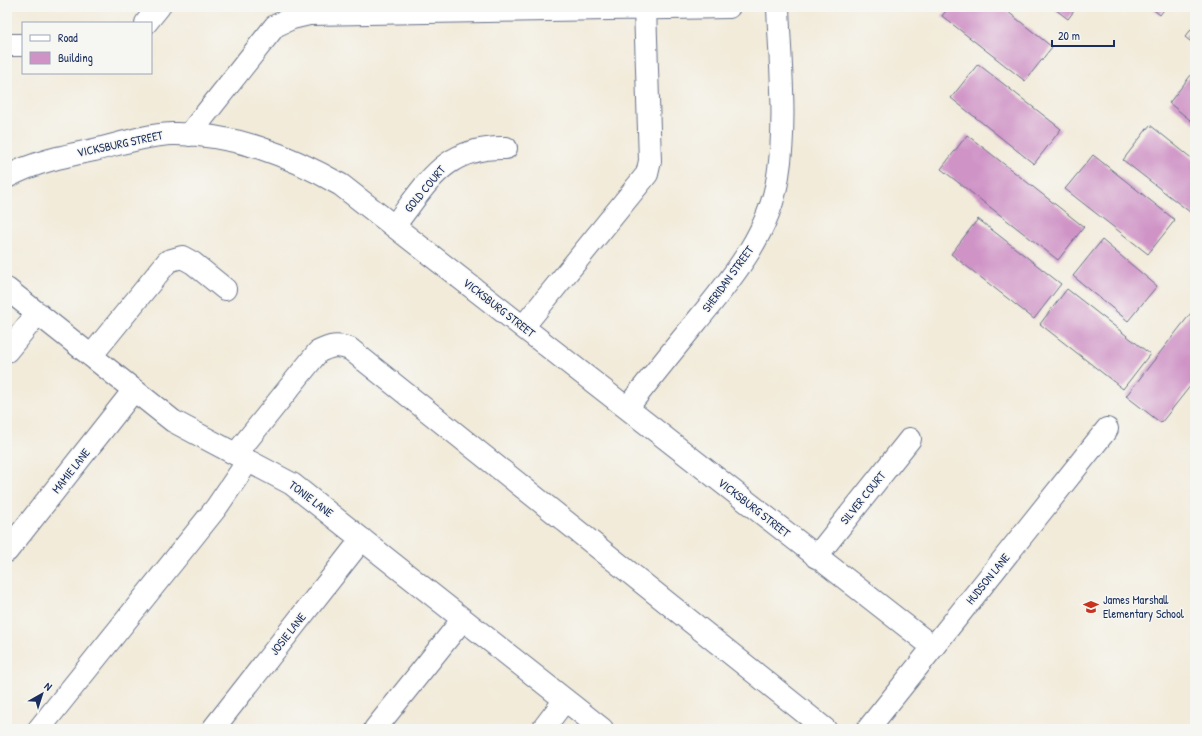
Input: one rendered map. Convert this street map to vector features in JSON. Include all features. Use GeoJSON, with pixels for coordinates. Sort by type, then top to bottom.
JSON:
{"type":"FeatureCollection","features":[{"type":"Feature","properties":{"kind":"street"},"geometry":{"type":"LineString","coordinates":[[147,22],[159,7]]}},
{"type":"Feature","properties":{"kind":"street"},"geometry":{"type":"LineString","coordinates":[[189,135],[275,26],[292,18],[309,14],[729,7]]}},
{"type":"Feature","properties":{"kind":"street","name":"SHERIDAN STREET"},"geometry":{"type":"LineString","coordinates":[[627,408],[735,274],[754,244],[768,215],[778,177],[782,142],[778,7]]}},
{"type":"Feature","properties":{"kind":"street"},"geometry":{"type":"LineString","coordinates":[[523,327],[647,174],[650,161],[645,8]]}},
{"type":"Feature","properties":{"kind":"street"},"geometry":{"type":"LineString","coordinates":[[7,46],[22,45]]}},
{"type":"Feature","properties":{"kind":"street","name":"VICKSBURG STREET"},"geometry":{"type":"LineString","coordinates":[[7,177],[47,160],[144,138],[170,134],[208,136],[244,143],[280,154],[309,166],[342,185],[933,647]]}},
{"type":"Feature","properties":{"kind":"street","name":"GOLD COURT"},"geometry":{"type":"LineString","coordinates":[[394,226],[439,170],[450,160],[469,151],[487,147],[506,148]]}},
{"type":"Feature","properties":{"kind":"street"},"geometry":{"type":"LineString","coordinates":[[90,356],[168,261],[182,257],[193,263],[225,289]]}},
{"type":"Feature","properties":{"kind":"street","name":"TONIE LANE"},"geometry":{"type":"LineString","coordinates":[[7,289],[173,420],[292,484],[602,729]]}},
{"type":"Feature","properties":{"kind":"street"},"geometry":{"type":"LineString","coordinates":[[7,351],[38,313]]}},
{"type":"Feature","properties":{"kind":"street"},"geometry":{"type":"LineString","coordinates":[[39,729],[216,508],[242,457],[318,352],[332,346],[340,345],[350,349],[825,729]]}},
{"type":"Feature","properties":{"kind":"street","name":"MAMIE LANE"},"geometry":{"type":"LineString","coordinates":[[7,551],[134,390]]}},
{"type":"Feature","properties":{"kind":"street","name":"HUDSON LANE"},"geometry":{"type":"LineString","coordinates":[[868,729],[1107,429]]}},
{"type":"Feature","properties":{"kind":"street","name":"SILVER COURT"},"geometry":{"type":"LineString","coordinates":[[816,556],[910,439]]}},
{"type":"Feature","properties":{"kind":"street","name":"JOSIE LANE"},"geometry":{"type":"LineString","coordinates":[[213,729],[362,539]]}},
{"type":"Feature","properties":{"kind":"street"},"geometry":{"type":"LineString","coordinates":[[375,729],[463,619]]}},
{"type":"Feature","properties":{"kind":"street"},"geometry":{"type":"LineString","coordinates":[[543,729],[565,700]]}},
{"type":"Feature","properties":{"kind":"building"},"geometry":{"type":"Polygon","coordinates":[[[949,7],[1002,7],[1052,47],[1025,81],[942,16],[949,7]]]}},
{"type":"Feature","properties":{"kind":"building"},"geometry":{"type":"Polygon","coordinates":[[[1052,7],[1077,7],[1068,19],[1052,7]]]}},
{"type":"Feature","properties":{"kind":"building"},"geometry":{"type":"Polygon","coordinates":[[[1150,7],[1166,7],[1160,15],[1150,7]]]}},
{"type":"Feature","properties":{"kind":"building"},"geometry":{"type":"Polygon","coordinates":[[[1195,25],[1195,45],[1185,37],[1195,25]]]}},
{"type":"Feature","properties":{"kind":"building"},"geometry":{"type":"Polygon","coordinates":[[[978,64],[1061,129],[1034,164],[951,98],[978,64]]]}},
{"type":"Feature","properties":{"kind":"building"},"geometry":{"type":"Polygon","coordinates":[[[1195,70],[1195,124],[1169,103],[1195,70]]]}},
{"type":"Feature","properties":{"kind":"building"},"geometry":{"type":"Polygon","coordinates":[[[1150,125],[1195,161],[1195,216],[1123,160],[1150,125]]]}},
{"type":"Feature","properties":{"kind":"building"},"geometry":{"type":"Polygon","coordinates":[[[967,135],[1084,227],[1058,260],[941,169],[967,135]]]}},
{"type":"Feature","properties":{"kind":"building"},"geometry":{"type":"Polygon","coordinates":[[[1093,155],[1175,220],[1148,254],[1065,189],[1093,155]]]}},
{"type":"Feature","properties":{"kind":"building"},"geometry":{"type":"Polygon","coordinates":[[[978,219],[1061,284],[1034,319],[951,254],[978,219]]]}},
{"type":"Feature","properties":{"kind":"building"},"geometry":{"type":"Polygon","coordinates":[[[1102,240],[1157,286],[1128,321],[1073,276],[1102,240]]]}},
{"type":"Feature","properties":{"kind":"building"},"geometry":{"type":"Polygon","coordinates":[[[1067,289],[1150,354],[1123,389],[1040,324],[1067,289]]]}},
{"type":"Feature","properties":{"kind":"building"},"geometry":{"type":"Polygon","coordinates":[[[1191,313],[1195,316],[1195,380],[1161,423],[1126,396],[1191,313]]]}},
{"type":"Feature","properties":{"kind":"place","name":"James Marshall Elementary School"},"geometry":{"type":"Point","coordinates":[1091,607]}}]}
